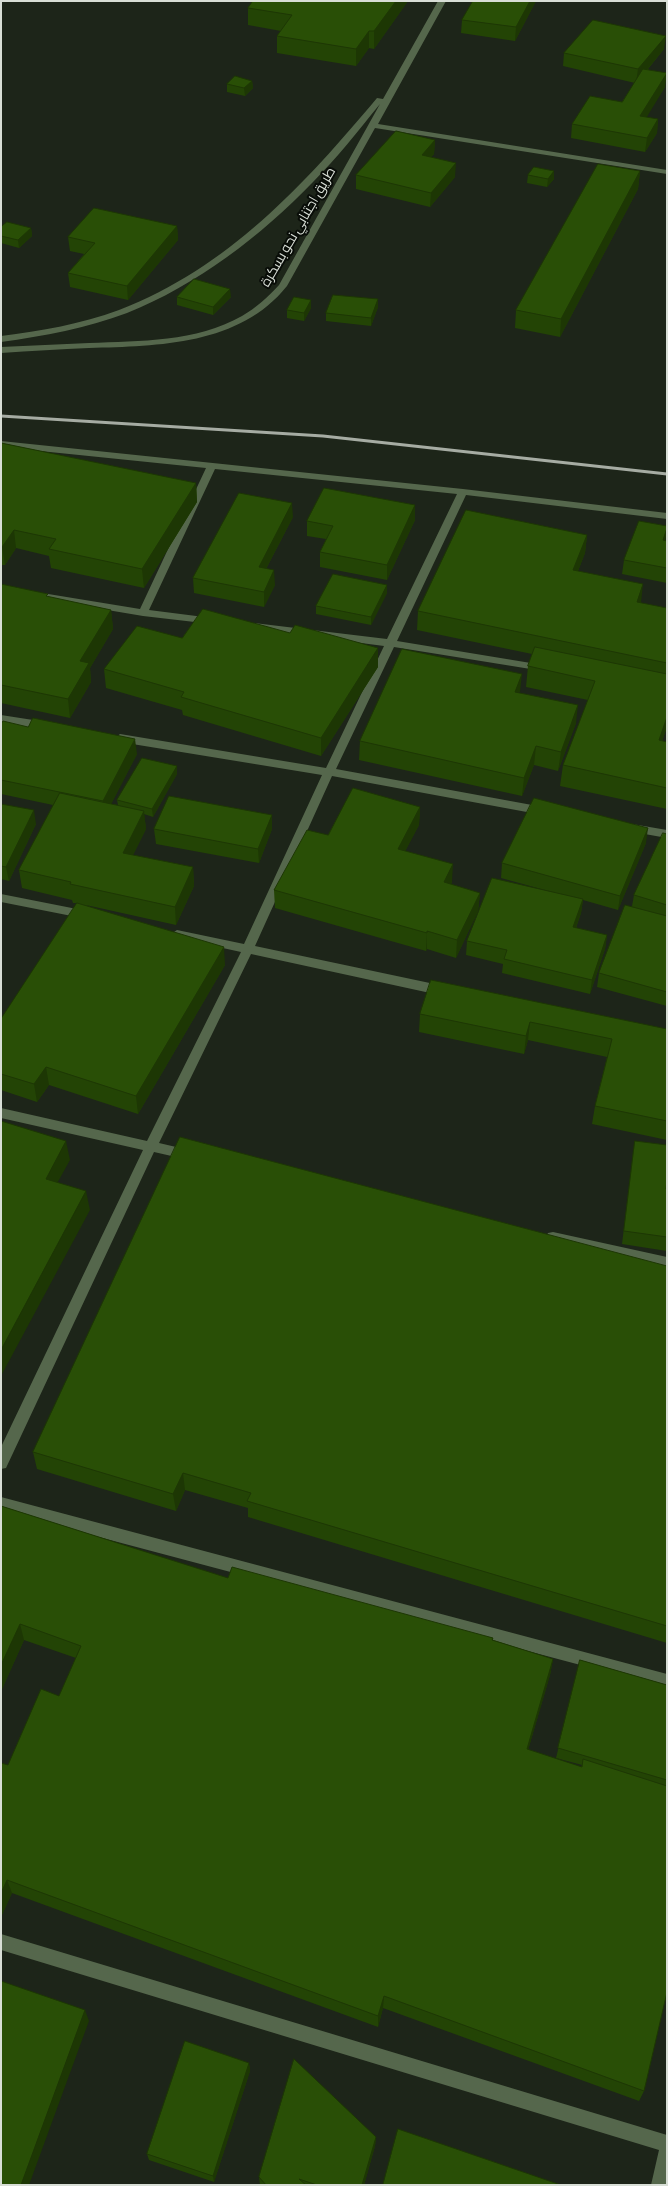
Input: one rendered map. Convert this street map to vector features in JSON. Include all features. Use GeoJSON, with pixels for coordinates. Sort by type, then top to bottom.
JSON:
{"type":"FeatureCollection","features":[{"type":"Feature","properties":{"kind":"street","name":"طريق اجتنابي نحو بسكرة"},"geometry":{"type":"LineString","coordinates":[[1,350],[170,342],[224,328],[262,308],[283,286],[442,1]]}},
{"type":"Feature","properties":{"kind":"street","name":"طريق اجتنابي نحو بسكرة"},"geometry":{"type":"LineString","coordinates":[[1,339],[81,324],[137,305],[184,280],[228,251],[310,181],[396,81]]}},
{"type":"Feature","properties":{"kind":"street"},"geometry":{"type":"LineString","coordinates":[[372,125],[667,172]]}},
{"type":"Feature","properties":{"kind":"street"},"geometry":{"type":"LineString","coordinates":[[1,444],[463,492],[667,516]]}},
{"type":"Feature","properties":{"kind":"street"},"geometry":{"type":"LineString","coordinates":[[143,613],[212,466]]}},
{"type":"Feature","properties":{"kind":"street"},"geometry":{"type":"LineString","coordinates":[[1,1463],[151,1146],[248,949],[329,772],[463,492]]}},
{"type":"Feature","properties":{"kind":"street"},"geometry":{"type":"LineString","coordinates":[[30,594],[143,613],[219,622]]}},
{"type":"Feature","properties":{"kind":"street"},"geometry":{"type":"LineString","coordinates":[[238,624],[391,643],[558,670]]}},
{"type":"Feature","properties":{"kind":"street"},"geometry":{"type":"LineString","coordinates":[[1,719],[59,728]]}},
{"type":"Feature","properties":{"kind":"street"},"geometry":{"type":"LineString","coordinates":[[107,736],[329,772],[551,813]]}},
{"type":"Feature","properties":{"kind":"street"},"geometry":{"type":"LineString","coordinates":[[618,825],[667,834]]}},
{"type":"Feature","properties":{"kind":"street"},"geometry":{"type":"LineString","coordinates":[[1,898],[96,917]]}},
{"type":"Feature","properties":{"kind":"street"},"geometry":{"type":"LineString","coordinates":[[162,931],[452,992]]}},
{"type":"Feature","properties":{"kind":"street"},"geometry":{"type":"LineString","coordinates":[[1,1113],[199,1157]]}},
{"type":"Feature","properties":{"kind":"street"},"geometry":{"type":"LineString","coordinates":[[540,1234],[667,1263]]}},
{"type":"Feature","properties":{"kind":"street"},"geometry":{"type":"LineString","coordinates":[[1,1504],[667,1681]]}},
{"type":"Feature","properties":{"kind":"street"},"geometry":{"type":"LineString","coordinates":[[1,1942],[667,2144]]}},
{"type":"Feature","properties":{"kind":"street"},"geometry":{"type":"LineString","coordinates":[[660,2185],[667,2153]]}},
{"type":"Feature","properties":{"kind":"building"},"geometry":{"type":"Polygon","coordinates":[[[253,1],[396,1],[374,31],[369,31],[356,49],[277,36],[292,15],[248,8],[253,1]]]}},
{"type":"Feature","properties":{"kind":"building"},"geometry":{"type":"Polygon","coordinates":[[[473,1],[530,1],[516,27],[462,20],[473,1]]]}},
{"type":"Feature","properties":{"kind":"building"},"geometry":{"type":"Polygon","coordinates":[[[593,20],[666,36],[638,69],[564,53],[593,20]]]}},
{"type":"Feature","properties":{"kind":"building"},"geometry":{"type":"Polygon","coordinates":[[[643,69],[667,73],[640,116],[658,119],[647,138],[572,124],[590,96],[622,102],[643,69]]]}},
{"type":"Feature","properties":{"kind":"building"},"geometry":{"type":"Polygon","coordinates":[[[235,76],[252,81],[244,88],[227,84],[235,76]]]}},
{"type":"Feature","properties":{"kind":"building"},"geometry":{"type":"Polygon","coordinates":[[[396,131],[435,140],[422,155],[456,163],[431,193],[356,175],[396,131]]]}},
{"type":"Feature","properties":{"kind":"building"},"geometry":{"type":"Polygon","coordinates":[[[598,164],[640,171],[561,319],[516,310],[598,164]]]}},
{"type":"Feature","properties":{"kind":"building"},"geometry":{"type":"Polygon","coordinates":[[[534,167],[554,171],[548,179],[528,175],[534,167]]]}},
{"type":"Feature","properties":{"kind":"building"},"geometry":{"type":"Polygon","coordinates":[[[94,208],[177,226],[127,286],[68,273],[95,243],[68,237],[94,208]]]}},
{"type":"Feature","properties":{"kind":"building"},"geometry":{"type":"Polygon","coordinates":[[[7,222],[31,228],[18,240],[1,236],[1,227],[7,222]]]}},
{"type":"Feature","properties":{"kind":"building"},"geometry":{"type":"Polygon","coordinates":[[[194,279],[230,289],[213,307],[177,297],[194,279]]]}},
{"type":"Feature","properties":{"kind":"building"},"geometry":{"type":"Polygon","coordinates":[[[333,295],[378,299],[371,318],[326,313],[333,295]]]}},
{"type":"Feature","properties":{"kind":"building"},"geometry":{"type":"Polygon","coordinates":[[[294,297],[311,300],[304,313],[287,310],[294,297]]]}},
{"type":"Feature","properties":{"kind":"building"},"geometry":{"type":"Polygon","coordinates":[[[1,443],[196,483],[142,569],[49,549],[56,539],[14,530],[1,547],[1,443]]]}},
{"type":"Feature","properties":{"kind":"building"},"geometry":{"type":"Polygon","coordinates":[[[324,488],[415,505],[387,565],[320,552],[333,526],[307,521],[324,488]]]}},
{"type":"Feature","properties":{"kind":"building"},"geometry":{"type":"Polygon","coordinates":[[[239,493],[292,503],[259,567],[274,570],[264,592],[193,578],[239,493]]]}},
{"type":"Feature","properties":{"kind":"building"},"geometry":{"type":"Polygon","coordinates":[[[466,510],[587,535],[573,570],[643,584],[637,602],[667,608],[667,663],[418,611],[466,510]]]}},
{"type":"Feature","properties":{"kind":"building"},"geometry":{"type":"Polygon","coordinates":[[[639,521],[667,526],[663,540],[667,541],[667,568],[624,560],[639,521]]]}},
{"type":"Feature","properties":{"kind":"building"},"geometry":{"type":"Polygon","coordinates":[[[333,574],[387,585],[371,617],[316,606],[333,574]]]}},
{"type":"Feature","properties":{"kind":"building"},"geometry":{"type":"Polygon","coordinates":[[[1,584],[111,610],[80,661],[89,663],[68,699],[1,685],[1,584]]]}},
{"type":"Feature","properties":{"kind":"building"},"geometry":{"type":"Polygon","coordinates":[[[203,609],[290,633],[295,625],[378,648],[321,738],[181,697],[184,692],[104,669],[137,626],[182,638],[203,609]]]}},
{"type":"Feature","properties":{"kind":"building"},"geometry":{"type":"Polygon","coordinates":[[[535,647],[667,674],[667,717],[659,740],[667,742],[667,788],[563,765],[595,681],[528,666],[535,647]]]}},
{"type":"Feature","properties":{"kind":"building"},"geometry":{"type":"Polygon","coordinates":[[[402,649],[522,674],[515,692],[578,705],[561,752],[536,746],[524,778],[360,741],[402,649]]]}},
{"type":"Feature","properties":{"kind":"building"},"geometry":{"type":"Polygon","coordinates":[[[33,718],[135,739],[103,801],[1,780],[1,724],[3,721],[28,727],[33,718]]]}},
{"type":"Feature","properties":{"kind":"building"},"geometry":{"type":"Polygon","coordinates":[[[142,758],[177,766],[152,809],[117,800],[142,758]]]}},
{"type":"Feature","properties":{"kind":"building"},"geometry":{"type":"Polygon","coordinates":[[[353,788],[420,807],[398,849],[453,864],[444,882],[480,893],[457,940],[274,890],[307,830],[328,835],[353,788]]]}},
{"type":"Feature","properties":{"kind":"building"},"geometry":{"type":"Polygon","coordinates":[[[60,793],[144,811],[123,853],[193,867],[175,907],[70,884],[71,882],[19,870],[60,793]]]}},
{"type":"Feature","properties":{"kind":"building"},"geometry":{"type":"Polygon","coordinates":[[[169,796],[272,815],[258,849],[154,829],[169,796]]]}},
{"type":"Feature","properties":{"kind":"building"},"geometry":{"type":"Polygon","coordinates":[[[534,798],[648,828],[620,896],[502,863],[534,798]]]}},
{"type":"Feature","properties":{"kind":"building"},"geometry":{"type":"Polygon","coordinates":[[[1,804],[34,810],[6,867],[1,866],[1,804]]]}},
{"type":"Feature","properties":{"kind":"building"},"geometry":{"type":"Polygon","coordinates":[[[663,833],[667,834],[667,905],[634,895],[663,833]]]}},
{"type":"Feature","properties":{"kind":"building"},"geometry":{"type":"Polygon","coordinates":[[[492,878],[583,899],[573,927],[607,935],[592,980],[504,959],[507,950],[467,941],[492,878]]]}},
{"type":"Feature","properties":{"kind":"building"},"geometry":{"type":"Polygon","coordinates":[[[77,903],[224,947],[136,1096],[46,1067],[34,1084],[1,1074],[1,1019],[77,903]]]}},
{"type":"Feature","properties":{"kind":"building"},"geometry":{"type":"Polygon","coordinates":[[[625,905],[667,916],[667,992],[599,973],[625,905]]]}},
{"type":"Feature","properties":{"kind":"building"},"geometry":{"type":"Polygon","coordinates":[[[431,980],[667,1029],[667,1121],[595,1106],[612,1039],[530,1022],[526,1036],[420,1014],[431,980]]]}},
{"type":"Feature","properties":{"kind":"building"},"geometry":{"type":"Polygon","coordinates":[[[1,1121],[66,1141],[46,1179],[86,1191],[1,1350],[1,1121]]]}},
{"type":"Feature","properties":{"kind":"building"},"geometry":{"type":"Polygon","coordinates":[[[180,1137],[667,1266],[667,1626],[247,1501],[251,1493],[183,1473],[173,1494],[33,1452],[180,1137]]]}},
{"type":"Feature","properties":{"kind":"building"},"geometry":{"type":"Polygon","coordinates":[[[635,1141],[667,1145],[667,1237],[624,1231],[635,1141]]]}},
{"type":"Feature","properties":{"kind":"building"},"geometry":{"type":"Polygon","coordinates":[[[1,1506],[228,1578],[232,1567],[493,1638],[492,1640],[553,1659],[527,1749],[582,1767],[583,1759],[667,1786],[667,1992],[644,2091],[384,1996],[378,2016],[7,1880],[1,1893],[1,1763],[8,1765],[41,1689],[59,1696],[81,1646],[20,1624],[1,1665],[1,1506]]]}},
{"type":"Feature","properties":{"kind":"building"},"geometry":{"type":"Polygon","coordinates":[[[580,1660],[667,1685],[667,1780],[558,1748],[580,1660]]]}},
{"type":"Feature","properties":{"kind":"building"},"geometry":{"type":"Polygon","coordinates":[[[1,1981],[85,2010],[21,2185],[1,2185],[1,1981]]]}},
{"type":"Feature","properties":{"kind":"building"},"geometry":{"type":"Polygon","coordinates":[[[185,2041],[249,2063],[213,2176],[147,2154],[185,2041]]]}},
{"type":"Feature","properties":{"kind":"building"},"geometry":{"type":"Polygon","coordinates":[[[294,2059],[376,2137],[362,2185],[317,2185],[299,2179],[306,2185],[266,2185],[259,2177],[294,2059]]]}},
{"type":"Feature","properties":{"kind":"building"},"geometry":{"type":"Polygon","coordinates":[[[398,2129],[561,2185],[383,2185],[398,2129]]]}},
{"type":"Feature","properties":{"kind":"railway"},"geometry":{"type":"LineString","coordinates":[[1,416],[323,436],[667,474]]}}]}
